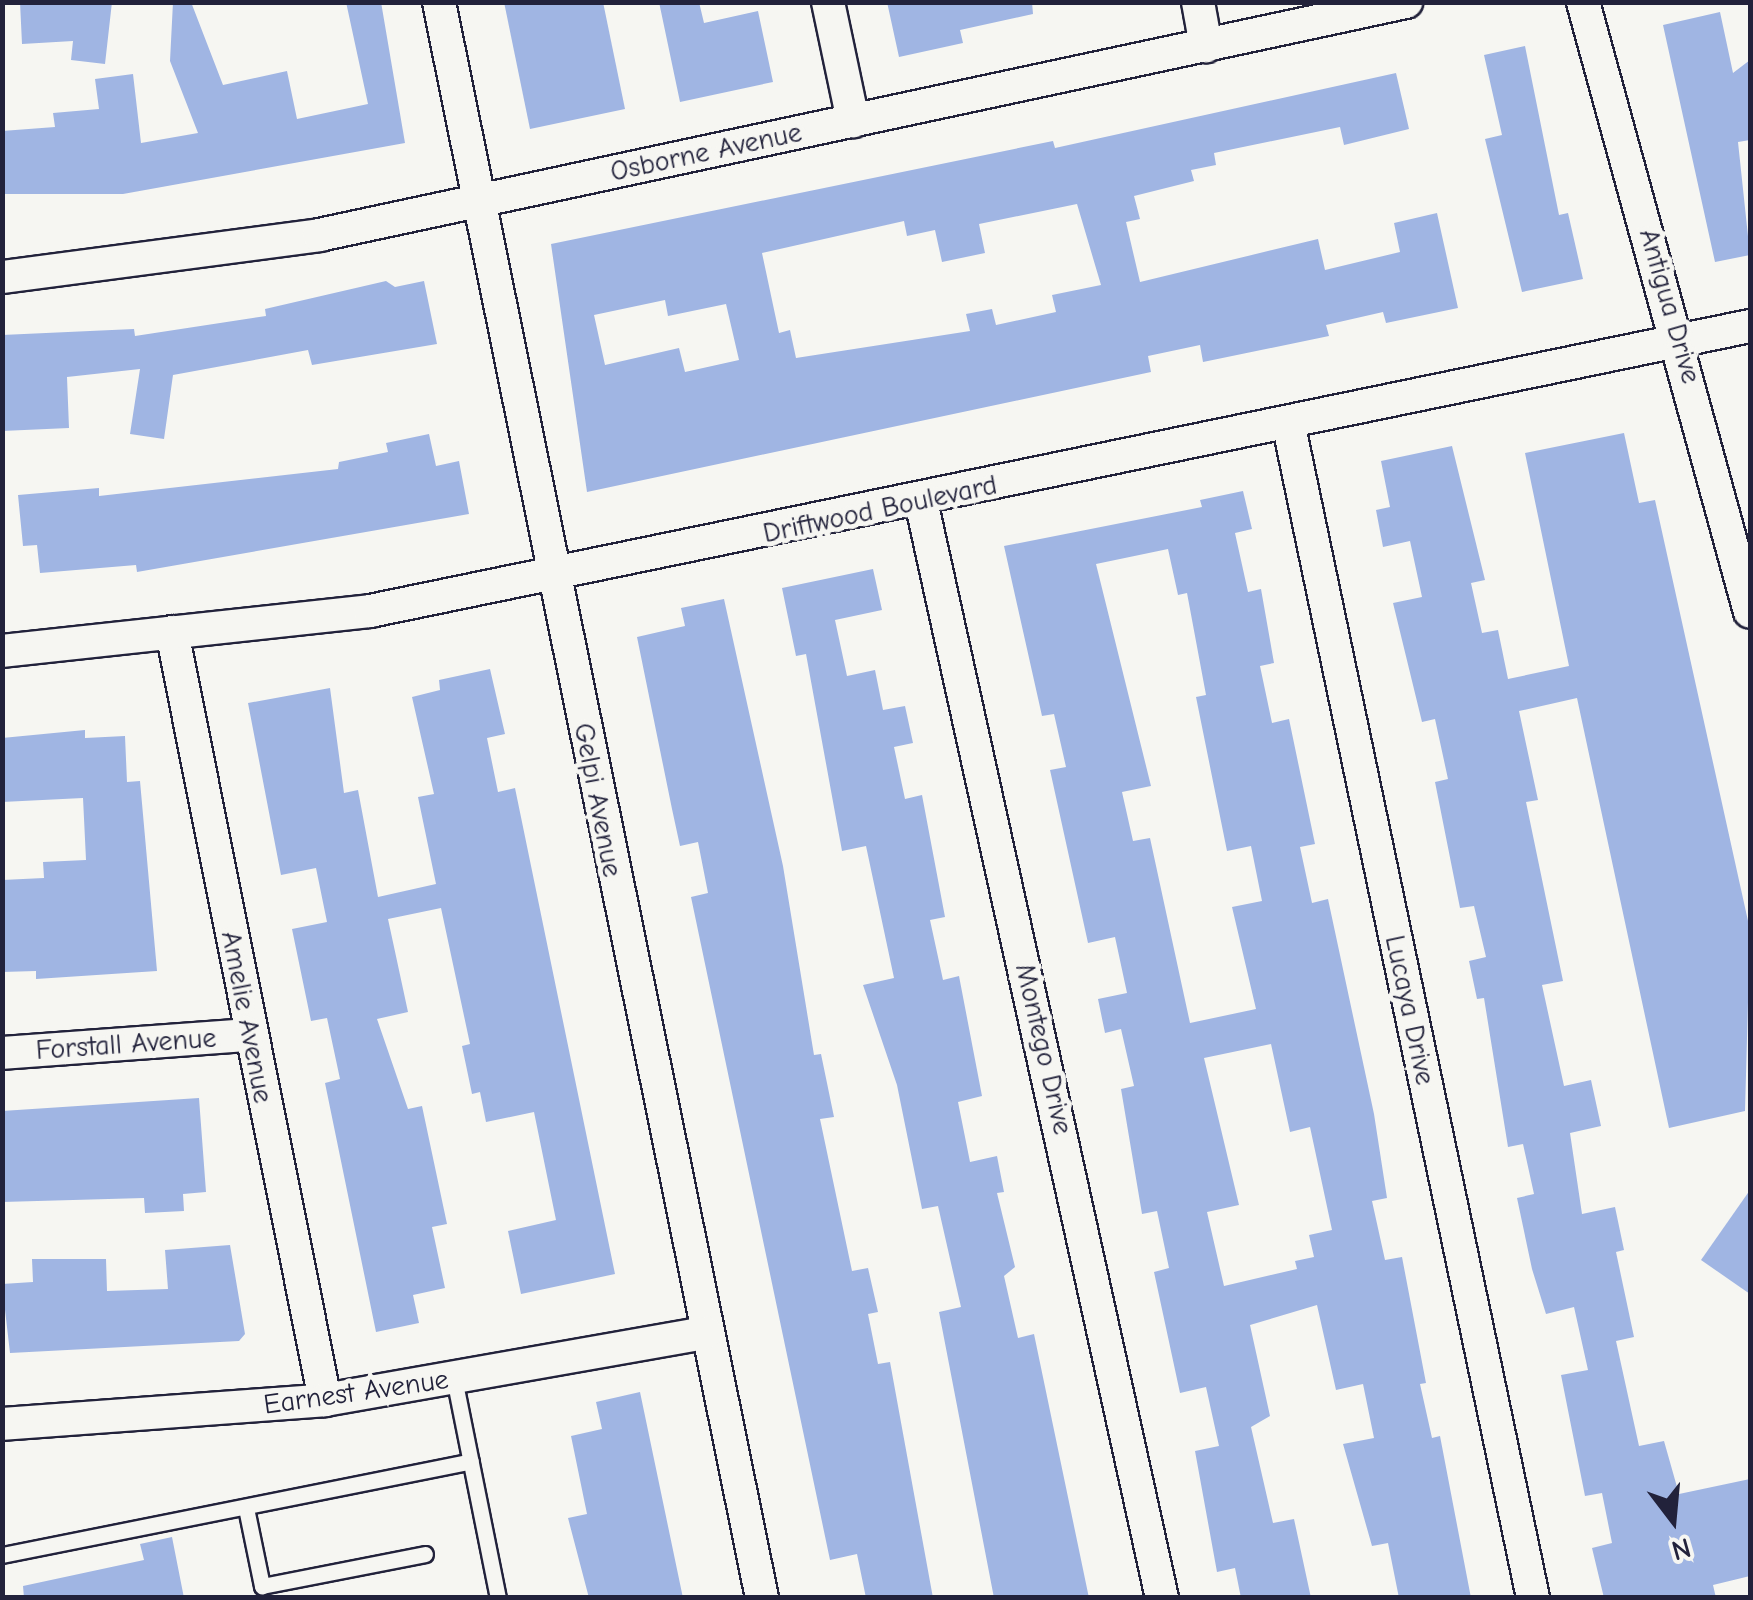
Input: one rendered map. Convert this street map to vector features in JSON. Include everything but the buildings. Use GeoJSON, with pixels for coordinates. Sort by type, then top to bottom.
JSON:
{"type":"FeatureCollection","features":[{"type":"Feature","properties":{"kind":"street","name":"Gelpi Avenue"},"geometry":{"type":"LineString","coordinates":[[439,2],[762,1598]]}},
{"type":"Feature","properties":{"kind":"street"},"geometry":{"type":"LineString","coordinates":[[828,2],[854,121]]}},
{"type":"Feature","properties":{"kind":"street"},"geometry":{"type":"LineString","coordinates":[[1198,2],[1206,46]]}},
{"type":"Feature","properties":{"kind":"street","name":"Osborne Avenue"},"geometry":{"type":"LineString","coordinates":[[2,276],[319,235],[1406,2]]}},
{"type":"Feature","properties":{"kind":"street","name":"Antigua Drive"},"geometry":{"type":"LineString","coordinates":[[1583,2],[1680,339],[1750,612]]}},
{"type":"Feature","properties":{"kind":"street","name":"Driftwood Boulevard"},"geometry":{"type":"LineString","coordinates":[[2,651],[370,611],[921,501],[1750,326]]}},
{"type":"Feature","properties":{"kind":"street","name":"Lucaya Drive"},"geometry":{"type":"LineString","coordinates":[[1288,422],[1533,1598]]}},
{"type":"Feature","properties":{"kind":"street","name":"Montego Drive"},"geometry":{"type":"LineString","coordinates":[[921,501],[1162,1598]]}},
{"type":"Feature","properties":{"kind":"street","name":"Amelie Avenue"},"geometry":{"type":"LineString","coordinates":[[172,632],[324,1400]]}},
{"type":"Feature","properties":{"kind":"street","name":"Forstall Avenue"},"geometry":{"type":"LineString","coordinates":[[2,1053],[250,1034]]}},
{"type":"Feature","properties":{"kind":"street","name":"Earnest Avenue"},"geometry":{"type":"LineString","coordinates":[[2,1424],[324,1400],[706,1333]]}},
{"type":"Feature","properties":{"kind":"lane"},"geometry":{"type":"LineString","coordinates":[[454,1378],[498,1598]]}},
{"type":"Feature","properties":{"kind":"lane"},"geometry":{"type":"LineString","coordinates":[[2,1555],[471,1461]]}},
{"type":"Feature","properties":{"kind":"lane"},"geometry":{"type":"LineString","coordinates":[[246,1508],[262,1586],[424,1554]]}}]}
